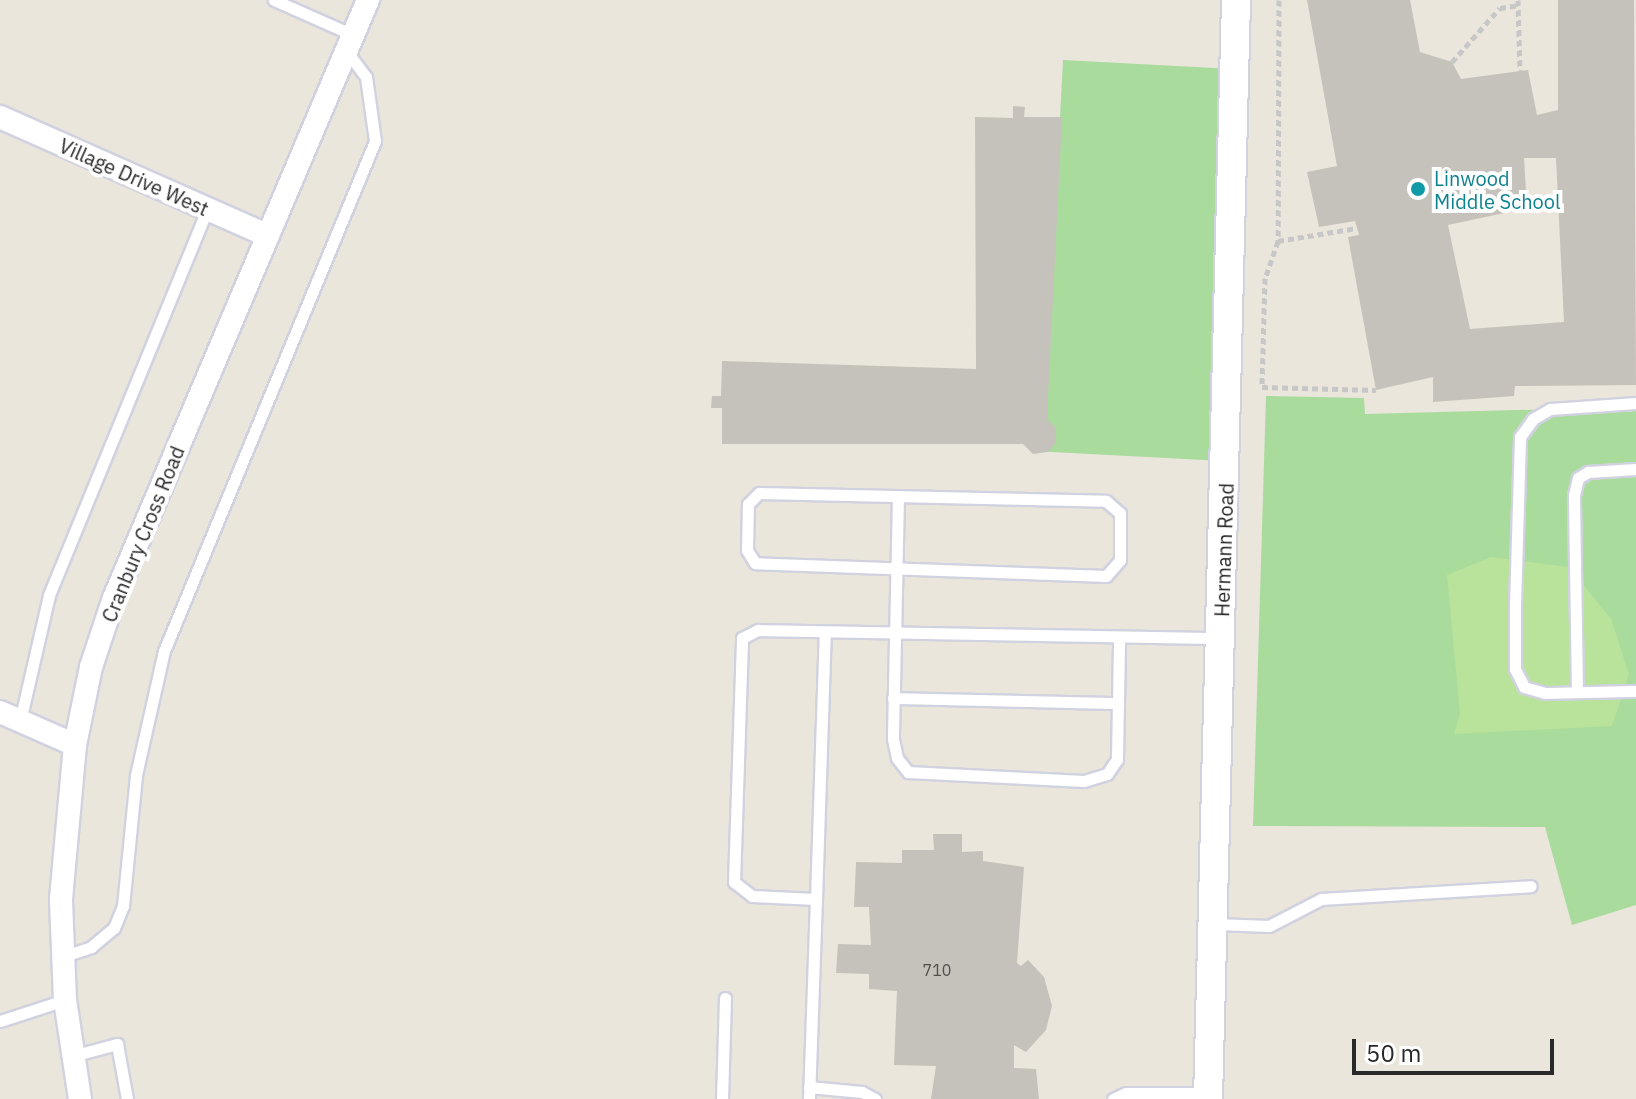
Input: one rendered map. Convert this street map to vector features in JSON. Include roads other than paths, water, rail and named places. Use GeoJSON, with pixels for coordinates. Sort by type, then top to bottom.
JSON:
{"type":"FeatureCollection","features":[{"type":"Feature","properties":{"kind":"street","name":"Cranbury Cross Road"},"geometry":{"type":"LineString","coordinates":[[80,1099],[70,1057],[61,957],[61,899],[75,745],[91,667],[114,598],[368,0]]}},
{"type":"Feature","properties":{"kind":"street","name":"Hermann Road"},"geometry":{"type":"LineString","coordinates":[[1208,1096],[1215,924],[1236,0]]}},
{"type":"Feature","properties":{"kind":"street","name":"Village Drive West"},"geometry":{"type":"LineString","coordinates":[[0,117],[268,236]]}},
{"type":"Feature","properties":{"kind":"street"},"geometry":{"type":"LineString","coordinates":[[10,717],[75,745]]}},
{"type":"Feature","properties":{"kind":"lane"},"geometry":{"type":"LineString","coordinates":[[61,957],[91,947],[114,928],[123,906],[136,775],[164,651],[375,141],[366,77],[350,42],[274,0]]}},
{"type":"Feature","properties":{"kind":"lane"},"geometry":{"type":"LineString","coordinates":[[10,717],[49,595],[207,209]]}},
{"type":"Feature","properties":{"kind":"lane"},"geometry":{"type":"LineString","coordinates":[[1636,403],[1550,409],[1533,419],[1520,437],[1515,669],[1524,687],[1545,693],[1636,691]]}},
{"type":"Feature","properties":{"kind":"lane"},"geometry":{"type":"LineString","coordinates":[[1577,692],[1574,495],[1578,478],[1588,472],[1636,469]]}},
{"type":"Feature","properties":{"kind":"lane"},"geometry":{"type":"LineString","coordinates":[[754,494],[1106,501],[1117,507],[1121,520],[1119,565],[1106,576],[896,569],[755,563],[747,550],[748,504],[754,494]]}},
{"type":"Feature","properties":{"kind":"lane"},"geometry":{"type":"LineString","coordinates":[[898,496],[894,748],[908,772],[1084,781],[1113,768],[1119,639]]}},
{"type":"Feature","properties":{"kind":"lane"},"geometry":{"type":"LineString","coordinates":[[816,899],[752,896],[734,882],[739,645],[752,631],[1119,639],[1221,638]]}},
{"type":"Feature","properties":{"kind":"lane"},"geometry":{"type":"LineString","coordinates":[[825,632],[809,1093],[862,1092],[875,1099]]}},
{"type":"Feature","properties":{"kind":"lane"},"geometry":{"type":"LineString","coordinates":[[893,698],[1118,703]]}},
{"type":"Feature","properties":{"kind":"lane"},"geometry":{"type":"LineString","coordinates":[[1215,924],[1269,926],[1321,899],[1531,886]]}},
{"type":"Feature","properties":{"kind":"lane"},"geometry":{"type":"LineString","coordinates":[[722,1099],[725,998]]}},
{"type":"Feature","properties":{"kind":"lane"},"geometry":{"type":"LineString","coordinates":[[0,1021],[65,1000]]}},
{"type":"Feature","properties":{"kind":"lane"},"geometry":{"type":"LineString","coordinates":[[70,1057],[117,1044],[127,1099]]}},
{"type":"Feature","properties":{"kind":"lane"},"geometry":{"type":"LineString","coordinates":[[1113,1099],[1126,1093],[1208,1096]]}},
{"type":"Feature","properties":{"kind":"place","name":"Linwood Middle School"},"geometry":{"type":"Point","coordinates":[1418,189]}}]}
